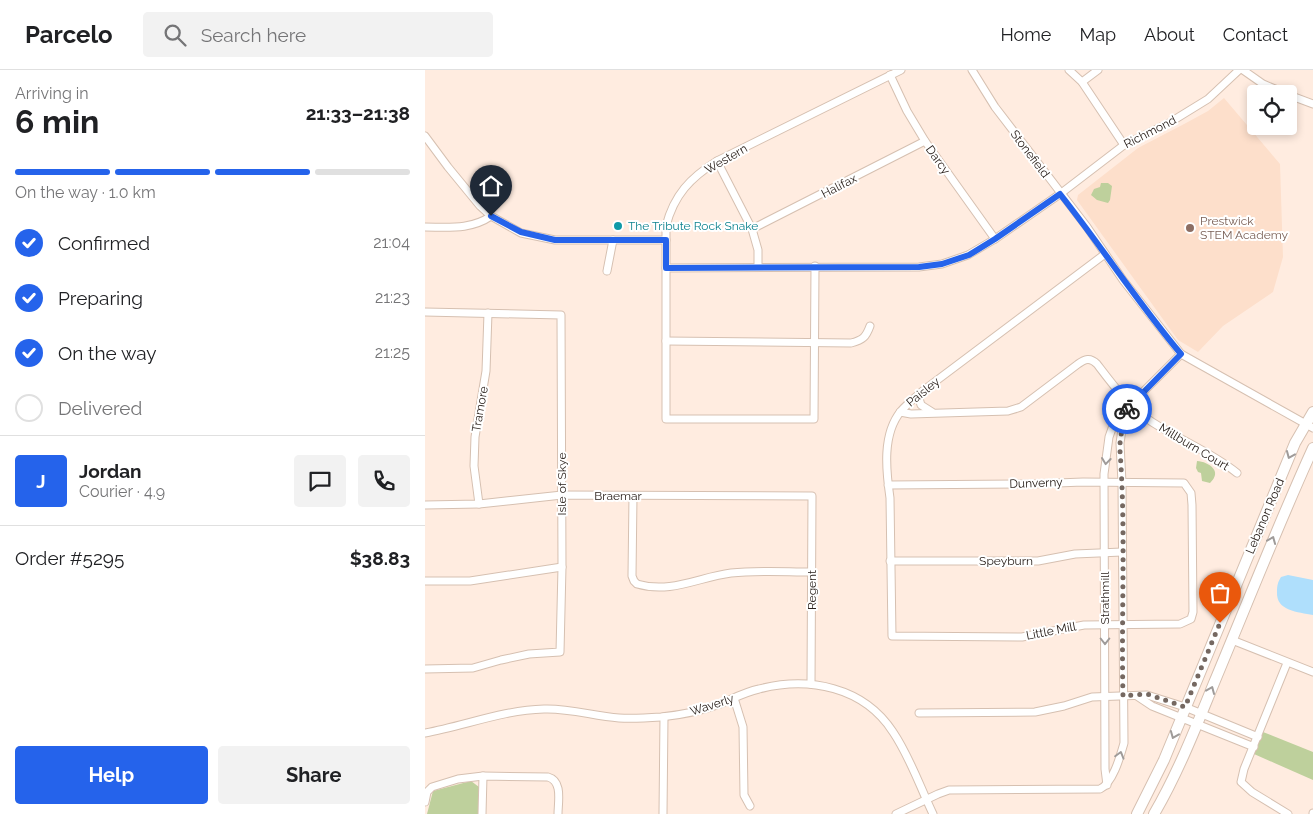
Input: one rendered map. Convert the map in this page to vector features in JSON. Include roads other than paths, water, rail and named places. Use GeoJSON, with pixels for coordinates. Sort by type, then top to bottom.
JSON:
{"type":"FeatureCollection","features":[{"type":"Feature","properties":{"kind":"main road","name":"Lebanon Road"},"geometry":{"type":"LineString","coordinates":[[1137,814],[1164,760],[1292,452],[1310,426],[1313,412]]}},
{"type":"Feature","properties":{"kind":"main road","name":"Lebanon Road"},"geometry":{"type":"LineString","coordinates":[[1154,814],[1177,770],[1197,724],[1280,520],[1313,448]]}},
{"type":"Feature","properties":{"kind":"street","name":"Western"},"geometry":{"type":"LineString","coordinates":[[815,343],[814,419],[666,419],[666,226],[670,210],[678,195],[691,181],[717,161],[901,70]]}},
{"type":"Feature","properties":{"kind":"street","name":"Stonefield"},"geometry":{"type":"LineString","coordinates":[[972,70],[995,107],[1087,228],[1144,308],[1181,354],[1310,426]]}},
{"type":"Feature","properties":{"kind":"street"},"geometry":{"type":"LineString","coordinates":[[1069,70],[1082,82],[1124,145]]}},
{"type":"Feature","properties":{"kind":"street"},"geometry":{"type":"LineString","coordinates":[[1082,82],[1098,70]]}},
{"type":"Feature","properties":{"kind":"street","name":"Richmond"},"geometry":{"type":"LineString","coordinates":[[666,268],[919,267],[942,264],[969,255],[1060,194],[1124,145],[1189,112],[1208,99],[1239,70]]}},
{"type":"Feature","properties":{"kind":"street"},"geometry":{"type":"LineString","coordinates":[[1243,70],[1266,85]]}},
{"type":"Feature","properties":{"kind":"street","name":"Darcy"},"geometry":{"type":"LineString","coordinates":[[890,76],[925,142],[995,239]]}},
{"type":"Feature","properties":{"kind":"street"},"geometry":{"type":"LineString","coordinates":[[1297,98],[1313,104]]}},
{"type":"Feature","properties":{"kind":"street"},"geometry":{"type":"LineString","coordinates":[[425,136],[448,168],[491,216],[509,227],[533,236],[555,240],[666,240]]}},
{"type":"Feature","properties":{"kind":"street","name":"Halifax"},"geometry":{"type":"LineString","coordinates":[[752,229],[925,142]]}},
{"type":"Feature","properties":{"kind":"street"},"geometry":{"type":"LineString","coordinates":[[717,161],[752,229],[757,245],[758,267]]}},
{"type":"Feature","properties":{"kind":"street"},"geometry":{"type":"LineString","coordinates":[[425,226],[471,225],[491,216]]}},
{"type":"Feature","properties":{"kind":"street"},"geometry":{"type":"LineString","coordinates":[[607,271],[613,240]]}},
{"type":"Feature","properties":{"kind":"street","name":"Paisley"},"geometry":{"type":"LineString","coordinates":[[892,636],[888,436],[900,412],[918,395],[1105,254]]}},
{"type":"Feature","properties":{"kind":"street"},"geometry":{"type":"LineString","coordinates":[[815,266],[815,343]]}},
{"type":"Feature","properties":{"kind":"street"},"geometry":{"type":"LineString","coordinates":[[425,312],[488,314]]}},
{"type":"Feature","properties":{"kind":"street","name":"Isle of Skye"},"geometry":{"type":"LineString","coordinates":[[425,668],[445,670],[473,668],[529,654],[559,652],[562,567],[561,315],[488,314]]}},
{"type":"Feature","properties":{"kind":"street","name":"Tramore"},"geometry":{"type":"LineString","coordinates":[[479,504],[474,466],[475,437],[487,371],[488,314]]}},
{"type":"Feature","properties":{"kind":"street"},"geometry":{"type":"LineString","coordinates":[[667,341],[851,344],[861,341],[866,336],[870,326]]}},
{"type":"Feature","properties":{"kind":"street","name":"Strathmill"},"geometry":{"type":"LineString","coordinates":[[1107,785],[1105,769],[1105,482],[1109,437],[1115,420],[1121,417],[1181,354]]}},
{"type":"Feature","properties":{"kind":"street","name":"Millburn Court"},"geometry":{"type":"LineString","coordinates":[[932,412],[997,411],[1021,407],[1087,359],[1093,361],[1131,405],[1151,421],[1208,453],[1237,474]]}},
{"type":"Feature","properties":{"kind":"street"},"geometry":{"type":"LineString","coordinates":[[918,395],[921,404],[932,412]]}},
{"type":"Feature","properties":{"kind":"street"},"geometry":{"type":"LineString","coordinates":[[900,412],[911,414],[932,412]]}},
{"type":"Feature","properties":{"kind":"street","name":"Strathmill"},"geometry":{"type":"LineString","coordinates":[[1107,785],[1119,761],[1124,743],[1122,624],[1123,483],[1120,443],[1123,423],[1121,417]]}},
{"type":"Feature","properties":{"kind":"street","name":"Dunverny"},"geometry":{"type":"LineString","coordinates":[[888,485],[1083,482],[1184,483]]}},
{"type":"Feature","properties":{"kind":"street","name":"Little Mill"},"geometry":{"type":"LineString","coordinates":[[892,636],[1022,636],[1037,635],[1075,625],[1180,624],[1191,619],[1193,612],[1192,505],[1191,493],[1184,483]]}},
{"type":"Feature","properties":{"kind":"street","name":"Braemar"},"geometry":{"type":"LineString","coordinates":[[425,505],[479,504],[562,495],[812,496]]}},
{"type":"Feature","properties":{"kind":"street"},"geometry":{"type":"LineString","coordinates":[[633,496],[632,576],[634,581],[642,586],[671,587],[686,585],[741,572],[812,572]]}},
{"type":"Feature","properties":{"kind":"street","name":"Regent"},"geometry":{"type":"LineString","coordinates":[[811,684],[812,496]]}},
{"type":"Feature","properties":{"kind":"street","name":"Speyburn"},"geometry":{"type":"LineString","coordinates":[[890,561],[1038,561],[1075,554],[1122,552]]}},
{"type":"Feature","properties":{"kind":"street"},"geometry":{"type":"LineString","coordinates":[[425,581],[470,581],[562,567]]}},
{"type":"Feature","properties":{"kind":"street"},"geometry":{"type":"LineString","coordinates":[[1232,640],[1313,672]]}},
{"type":"Feature","properties":{"kind":"street"},"geometry":{"type":"LineString","coordinates":[[1287,663],[1244,769],[1241,782],[1252,792],[1288,814]]}},
{"type":"Feature","properties":{"kind":"street","name":"Waverly"},"geometry":{"type":"LineString","coordinates":[[425,734],[513,712],[541,709],[571,710],[618,718],[664,717],[701,710],[767,687],[811,684],[836,688],[851,694],[869,705],[881,716],[897,739],[933,814]]}},
{"type":"Feature","properties":{"kind":"street"},"geometry":{"type":"LineString","coordinates":[[919,713],[1035,712],[1064,706],[1092,697],[1147,694],[1185,707],[1257,737]]}},
{"type":"Feature","properties":{"kind":"street"},"geometry":{"type":"LineString","coordinates":[[1137,696],[1152,706],[1253,747]]}},
{"type":"Feature","properties":{"kind":"street"},"geometry":{"type":"LineString","coordinates":[[734,698],[743,727],[744,795],[750,806]]}},
{"type":"Feature","properties":{"kind":"street"},"geometry":{"type":"LineString","coordinates":[[663,814],[664,717]]}},
{"type":"Feature","properties":{"kind":"street"},"geometry":{"type":"LineString","coordinates":[[482,814],[483,776]]}},
{"type":"Feature","properties":{"kind":"street"},"geometry":{"type":"LineString","coordinates":[[425,802],[427,792],[432,787],[458,779],[483,776],[543,776],[554,780],[558,788],[558,814]]}},
{"type":"Feature","properties":{"kind":"street"},"geometry":{"type":"LineString","coordinates":[[896,814],[943,792],[961,789],[1101,789],[1107,785]]}},
{"type":"Feature","properties":{"kind":"water"},"geometry":{"type":"Polygon","coordinates":[[[1288,575],[1313,580],[1313,615],[1289,610],[1280,603],[1277,592],[1278,584],[1281,577],[1288,575]]]}},
{"type":"Feature","properties":{"kind":"place","name":"The Tribute Rock Snake"},"geometry":{"type":"Point","coordinates":[618,226]}},
{"type":"Feature","properties":{"kind":"place","name":"Prestwick STEM Academy"},"geometry":{"type":"Point","coordinates":[1190,228]}}]}
